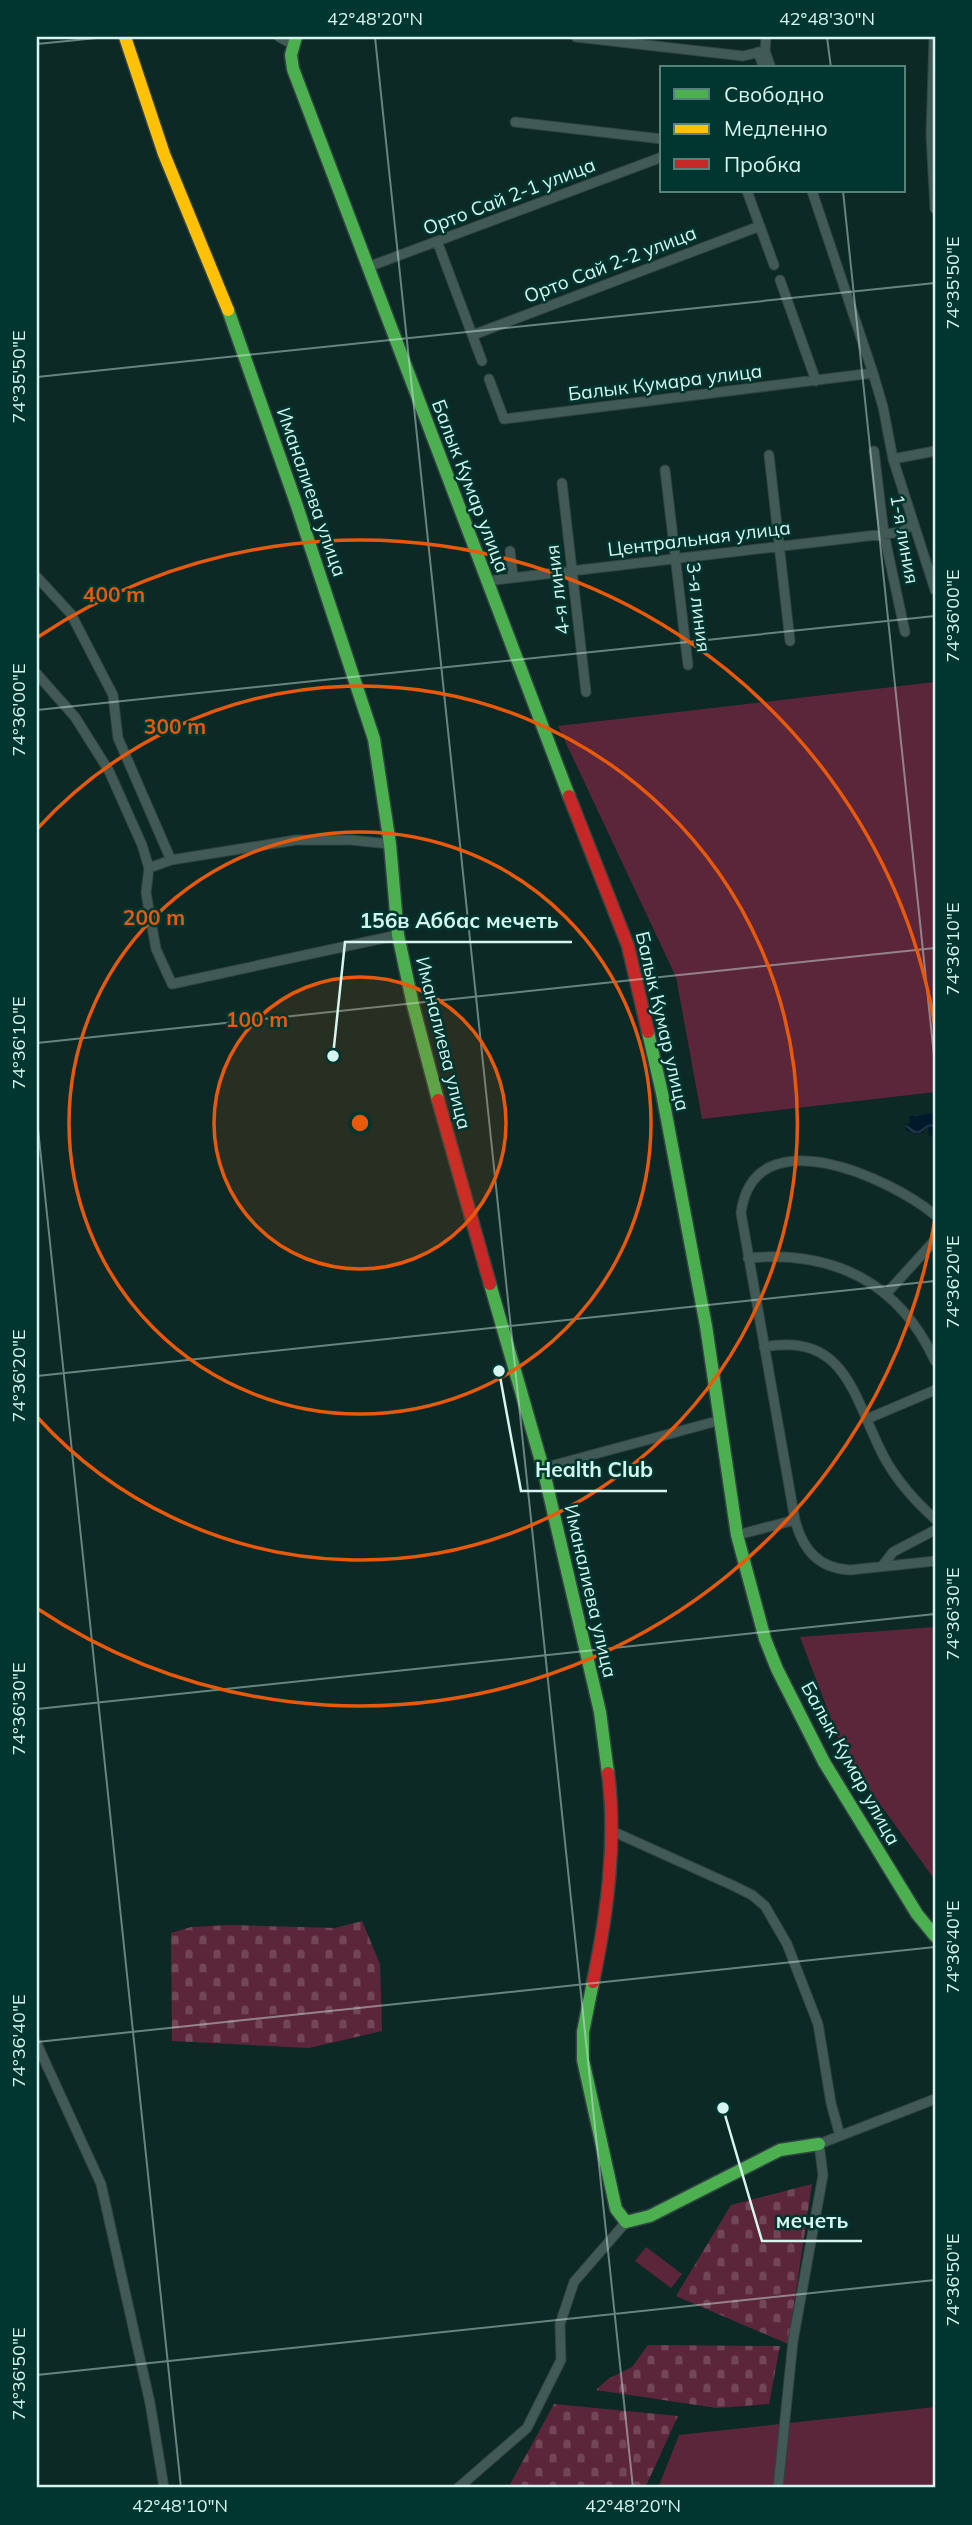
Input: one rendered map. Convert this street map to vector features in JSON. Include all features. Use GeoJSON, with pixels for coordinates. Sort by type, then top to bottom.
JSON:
{"type":"FeatureCollection","features":[{"type":"Feature","properties":{"kind":"street","name":"Иманалиева улица"},"geometry":{"type":"LineString","coordinates":[[125,37],[164,154],[232,323],[365,708],[380,769],[398,934],[412,1005],[542,1468],[600,1712],[610,1791],[611,1862],[598,1959],[582,2043],[583,2060],[616,2209],[625,2222]]}},
{"type":"Feature","properties":{"kind":"street"},"geometry":{"type":"LineString","coordinates":[[279,37],[294,41]]}},
{"type":"Feature","properties":{"kind":"street"},"geometry":{"type":"LineString","coordinates":[[576,37],[743,56],[762,51]]}},
{"type":"Feature","properties":{"kind":"street"},"geometry":{"type":"LineString","coordinates":[[764,66],[762,51],[766,37]]}},
{"type":"Feature","properties":{"kind":"street"},"geometry":{"type":"LineString","coordinates":[[934,37],[931,135],[935,209]]}},
{"type":"Feature","properties":{"kind":"street","name":"Балык Кумар улица"},"geometry":{"type":"LineString","coordinates":[[294,41],[293,69],[486,581],[628,946],[662,1093],[704,1312],[737,1535],[756,1611],[777,1669],[824,1762],[916,1913],[935,1936]]}},
{"type":"Feature","properties":{"kind":"street"},"geometry":{"type":"LineString","coordinates":[[762,51],[770,66]]}},
{"type":"Feature","properties":{"kind":"street"},"geometry":{"type":"LineString","coordinates":[[515,121],[660,139]]}},
{"type":"Feature","properties":{"kind":"street","name":"Орто Сай 2-1 улица"},"geometry":{"type":"LineString","coordinates":[[368,267],[660,158]]}},
{"type":"Feature","properties":{"kind":"street"},"geometry":{"type":"LineString","coordinates":[[747,192],[774,265]]}},
{"type":"Feature","properties":{"kind":"street"},"geometry":{"type":"LineString","coordinates":[[812,192],[873,373],[883,407],[893,460],[935,590]]}},
{"type":"Feature","properties":{"kind":"street","name":"Орто Сай 2-2 улица"},"geometry":{"type":"LineString","coordinates":[[472,335],[760,226]]}},
{"type":"Feature","properties":{"kind":"street"},"geometry":{"type":"LineString","coordinates":[[437,241],[482,361]]}},
{"type":"Feature","properties":{"kind":"street"},"geometry":{"type":"LineString","coordinates":[[780,280],[816,381]]}},
{"type":"Feature","properties":{"kind":"street","name":"Балык Кумара улица"},"geometry":{"type":"LineString","coordinates":[[488,379],[504,419],[873,373]]}},
{"type":"Feature","properties":{"kind":"street","name":"1-я линия"},"geometry":{"type":"LineString","coordinates":[[874,451],[884,534],[905,632]]}},
{"type":"Feature","properties":{"kind":"street"},"geometry":{"type":"LineString","coordinates":[[893,460],[935,451]]}},
{"type":"Feature","properties":{"kind":"street"},"geometry":{"type":"LineString","coordinates":[[769,455],[790,641]]}},
{"type":"Feature","properties":{"kind":"street","name":"3-я линия"},"geometry":{"type":"LineString","coordinates":[[665,470],[688,665]]}},
{"type":"Feature","properties":{"kind":"street","name":"4-я линия"},"geometry":{"type":"LineString","coordinates":[[562,483],[586,692]]}},
{"type":"Feature","properties":{"kind":"street","name":"Центральная улица"},"geometry":{"type":"LineString","coordinates":[[486,581],[902,532],[912,524]]}},
{"type":"Feature","properties":{"kind":"street"},"geometry":{"type":"LineString","coordinates":[[510,551],[513,577]]}},
{"type":"Feature","properties":{"kind":"street"},"geometry":{"type":"LineString","coordinates":[[37,577],[71,614],[113,695],[118,738],[171,860]]}},
{"type":"Feature","properties":{"kind":"street"},"geometry":{"type":"LineString","coordinates":[[37,674],[75,717],[109,771],[142,845],[149,868],[146,893],[156,949],[172,984],[398,934]]}},
{"type":"Feature","properties":{"kind":"street"},"geometry":{"type":"LineString","coordinates":[[149,868],[171,860],[296,840],[351,840],[390,844]]}},
{"type":"Feature","properties":{"kind":"street"},"geometry":{"type":"LineString","coordinates":[[935,1215],[911,1197],[869,1176],[825,1164],[788,1161],[763,1170],[755,1178],[743,1199],[741,1213],[795,1520],[806,1549],[827,1566],[850,1570],[935,1560]]}},
{"type":"Feature","properties":{"kind":"street"},"geometry":{"type":"LineString","coordinates":[[886,1294],[935,1240]]}},
{"type":"Feature","properties":{"kind":"street"},"geometry":{"type":"LineString","coordinates":[[748,1258],[793,1256],[813,1259],[849,1272],[886,1294],[918,1329],[935,1362]]}},
{"type":"Feature","properties":{"kind":"street"},"geometry":{"type":"LineString","coordinates":[[764,1347],[794,1343],[822,1353],[842,1370],[895,1476],[935,1519]]}},
{"type":"Feature","properties":{"kind":"street"},"geometry":{"type":"LineString","coordinates":[[867,1419],[935,1390]]}},
{"type":"Feature","properties":{"kind":"street"},"geometry":{"type":"LineString","coordinates":[[542,1468],[721,1420]]}},
{"type":"Feature","properties":{"kind":"street"},"geometry":{"type":"LineString","coordinates":[[737,1535],[795,1520]]}},
{"type":"Feature","properties":{"kind":"street"},"geometry":{"type":"LineString","coordinates":[[883,1565],[893,1552],[935,1530]]}},
{"type":"Feature","properties":{"kind":"street"},"geometry":{"type":"LineString","coordinates":[[612,1831],[734,1886],[752,1895],[765,1906],[787,1944],[818,2024],[831,2103],[840,2136]]}},
{"type":"Feature","properties":{"kind":"street"},"geometry":{"type":"LineString","coordinates":[[37,2044],[101,2184],[150,2403],[164,2488]]}},
{"type":"Feature","properties":{"kind":"street"},"geometry":{"type":"LineString","coordinates":[[458,2488],[527,2428],[561,2360],[560,2324],[574,2282],[625,2222],[650,2216],[780,2150],[819,2144],[935,2099]]}},
{"type":"Feature","properties":{"kind":"street"},"geometry":{"type":"LineString","coordinates":[[778,2488],[793,2341],[823,2175],[819,2144]]}},
{"type":"Feature","properties":{"kind":"green space"},"geometry":{"type":"Polygon","coordinates":[[[935,682],[935,1092],[702,1119],[676,977],[558,726],[935,682]]]}},
{"type":"Feature","properties":{"kind":"green space"},"geometry":{"type":"Polygon","coordinates":[[[935,1627],[935,1880],[845,1756],[800,1637],[935,1627]]]}},
{"type":"Feature","properties":{"kind":"green space"},"geometry":{"type":"Polygon","coordinates":[[[362,1921],[380,1964],[382,2031],[309,2048],[172,2041],[171,1933],[191,1927],[230,1925],[335,1928],[362,1921]]]}},
{"type":"Feature","properties":{"kind":"green space"},"geometry":{"type":"Polygon","coordinates":[[[812,2184],[788,2344],[676,2296],[731,2205],[812,2184]]]}},
{"type":"Feature","properties":{"kind":"green space"},"geometry":{"type":"Polygon","coordinates":[[[646,2247],[682,2274],[671,2288],[635,2261],[646,2247]]]}},
{"type":"Feature","properties":{"kind":"green space"},"geometry":{"type":"Polygon","coordinates":[[[648,2345],[780,2346],[769,2404],[717,2408],[596,2390],[608,2379],[632,2367],[648,2345]]]}},
{"type":"Feature","properties":{"kind":"green space"},"geometry":{"type":"Polygon","coordinates":[[[554,2404],[678,2416],[645,2488],[508,2488],[554,2404]]]}},
{"type":"Feature","properties":{"kind":"green space"},"geometry":{"type":"Polygon","coordinates":[[[935,2407],[935,2488],[658,2488],[679,2435],[935,2407]]]}},
{"type":"Feature","properties":{"kind":"water"},"geometry":{"type":"Polygon","coordinates":[[[935,1113],[935,1137],[929,1136],[928,1128],[924,1133],[914,1135],[913,1132],[906,1131],[905,1126],[910,1122],[909,1116],[935,1113]]]}},
{"type":"Feature","properties":{"kind":"traffic: fast"},"geometry":{"type":"LineString","coordinates":[[296,37],[291,55],[293,69],[569,796]]}},
{"type":"Feature","properties":{"kind":"traffic: fast"},"geometry":{"type":"LineString","coordinates":[[228,310],[295,500],[374,739],[390,844],[398,935],[438,1100]]}},
{"type":"Feature","properties":{"kind":"traffic: fast"},"geometry":{"type":"LineString","coordinates":[[648,1032],[706,1326],[737,1535],[765,1639],[777,1669],[824,1762],[917,1914],[935,1936]]}},
{"type":"Feature","properties":{"kind":"traffic: fast"},"geometry":{"type":"LineString","coordinates":[[490,1284],[543,1468],[600,1712],[608,1773]]}},
{"type":"Feature","properties":{"kind":"traffic: fast"},"geometry":{"type":"LineString","coordinates":[[593,1982],[583,2032],[583,2060],[616,2209],[626,2222],[650,2216],[780,2150],[819,2144]]}},
{"type":"Feature","properties":{"kind":"traffic: slow"},"geometry":{"type":"LineString","coordinates":[[125,37],[164,154],[228,310]]}},
{"type":"Feature","properties":{"kind":"traffic: jam"},"geometry":{"type":"LineString","coordinates":[[569,796],[628,946],[648,1032]]}},
{"type":"Feature","properties":{"kind":"traffic: jam"},"geometry":{"type":"LineString","coordinates":[[438,1100],[490,1284]]}},
{"type":"Feature","properties":{"kind":"traffic: jam"},"geometry":{"type":"LineString","coordinates":[[593,1982],[603,1930],[611,1852],[608,1773]]}},
{"type":"Feature","properties":{"kind":"place","name":"156в Аббас мечеть"},"geometry":{"type":"Point","coordinates":[333,1056]}},
{"type":"Feature","properties":{"kind":"place","name":"Health Club"},"geometry":{"type":"Point","coordinates":[499,1371]}},
{"type":"Feature","properties":{"kind":"place","name":"мечеть"},"geometry":{"type":"Point","coordinates":[723,2108]}}]}
